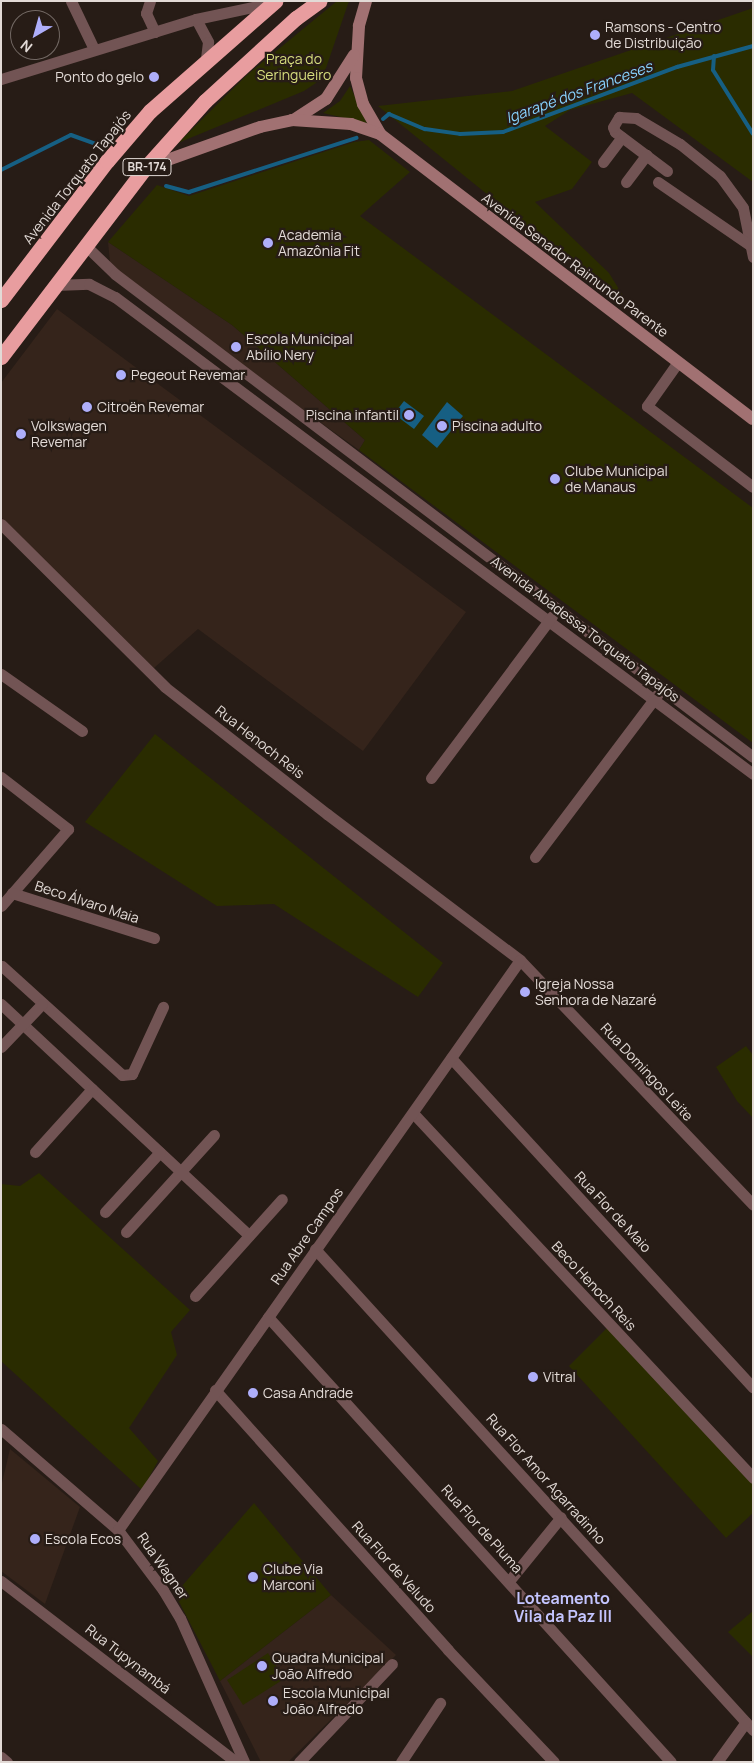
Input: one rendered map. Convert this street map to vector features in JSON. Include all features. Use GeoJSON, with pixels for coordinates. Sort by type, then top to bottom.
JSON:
{"type":"FeatureCollection","features":[{"type":"Feature","properties":{"kind":"highway","name":"BR-174"},"geometry":{"type":"LineString","coordinates":[[1,357],[145,168],[205,101],[289,23],[319,1]]}},
{"type":"Feature","properties":{"kind":"highway","name":"Avenida Torquato Tapajós"},"geometry":{"type":"LineString","coordinates":[[1,300],[113,154],[150,111],[206,59],[273,2]]}},
{"type":"Feature","properties":{"kind":"street"},"geometry":{"type":"LineString","coordinates":[[72,1],[94,49]]}},
{"type":"Feature","properties":{"kind":"street"},"geometry":{"type":"LineString","coordinates":[[150,1],[146,12],[155,32]]}},
{"type":"Feature","properties":{"kind":"street","name":"Avenida Senador Raimundo Parente"},"geometry":{"type":"LineString","coordinates":[[366,1],[356,50],[356,78],[363,104],[380,134]]}},
{"type":"Feature","properties":{"kind":"street"},"geometry":{"type":"LineString","coordinates":[[1,79],[196,19],[273,2]]}},
{"type":"Feature","properties":{"kind":"street"},"geometry":{"type":"LineString","coordinates":[[196,19],[208,42],[206,59]]}},
{"type":"Feature","properties":{"kind":"street"},"geometry":{"type":"LineString","coordinates":[[292,120],[326,99],[338,85],[356,50]]}},
{"type":"Feature","properties":{"kind":"street"},"geometry":{"type":"LineString","coordinates":[[667,172],[622,137],[613,127],[614,123],[628,115],[636,118],[680,144],[720,176],[743,208],[752,252]]}},
{"type":"Feature","properties":{"kind":"street","name":"Avenida Senador Raimundo Parente"},"geometry":{"type":"LineString","coordinates":[[145,168],[260,127],[292,120],[351,124],[380,134],[753,419]]}},
{"type":"Feature","properties":{"kind":"street"},"geometry":{"type":"LineString","coordinates":[[603,162],[622,137]]}},
{"type":"Feature","properties":{"kind":"street"},"geometry":{"type":"LineString","coordinates":[[626,182],[646,155]]}},
{"type":"Feature","properties":{"kind":"street"},"geometry":{"type":"LineString","coordinates":[[658,182],[752,252]]}},
{"type":"Feature","properties":{"kind":"street","name":"Avenida Abadessa Torquato Tapajós"},"geometry":{"type":"LineString","coordinates":[[86,246],[115,274],[753,757]]}},
{"type":"Feature","properties":{"kind":"street","name":"Avenida Abadessa Torquato Tapajós"},"geometry":{"type":"LineString","coordinates":[[55,285],[74,282],[103,289],[752,772]]}},
{"type":"Feature","properties":{"kind":"street"},"geometry":{"type":"LineString","coordinates":[[177,343],[187,328]]}},
{"type":"Feature","properties":{"kind":"street"},"geometry":{"type":"LineString","coordinates":[[678,362],[647,406],[753,486]]}},
{"type":"Feature","properties":{"kind":"street"},"geometry":{"type":"LineString","coordinates":[[286,425],[297,411]]}},
{"type":"Feature","properties":{"kind":"street"},"geometry":{"type":"LineString","coordinates":[[400,509],[409,496]]}},
{"type":"Feature","properties":{"kind":"street","name":"Rua Henoch Reis"},"geometry":{"type":"LineString","coordinates":[[1,524],[165,687],[327,814],[520,960]]}},
{"type":"Feature","properties":{"kind":"street"},"geometry":{"type":"LineString","coordinates":[[431,778],[558,609]]}},
{"type":"Feature","properties":{"kind":"street"},"geometry":{"type":"LineString","coordinates":[[1,674],[82,731]]}},
{"type":"Feature","properties":{"kind":"street"},"geometry":{"type":"LineString","coordinates":[[535,857],[662,688]]}},
{"type":"Feature","properties":{"kind":"street"},"geometry":{"type":"LineString","coordinates":[[1,777],[68,829],[1,906]]}},
{"type":"Feature","properties":{"kind":"street","name":"Beco Álvaro Maia"},"geometry":{"type":"LineString","coordinates":[[12,893],[154,938]]}},
{"type":"Feature","properties":{"kind":"street","name":"Rua Abre Campos"},"geometry":{"type":"LineString","coordinates":[[118,1530],[520,960]]}},
{"type":"Feature","properties":{"kind":"street","name":"Rua Domingos Leite"},"geometry":{"type":"LineString","coordinates":[[520,960],[753,1205]]}},
{"type":"Feature","properties":{"kind":"street"},"geometry":{"type":"LineString","coordinates":[[2,966],[122,1076],[132,1074],[163,1007]]}},
{"type":"Feature","properties":{"kind":"street"},"geometry":{"type":"LineString","coordinates":[[1,1004],[250,1236]]}},
{"type":"Feature","properties":{"kind":"street"},"geometry":{"type":"LineString","coordinates":[[1,1047],[42,1004]]}},
{"type":"Feature","properties":{"kind":"street","name":"Rua Flor de Maio"},"geometry":{"type":"LineString","coordinates":[[451,1058],[753,1387]]}},
{"type":"Feature","properties":{"kind":"street"},"geometry":{"type":"LineString","coordinates":[[35,1152],[92,1089]]}},
{"type":"Feature","properties":{"kind":"street","name":"Beco Henoch Reis"},"geometry":{"type":"LineString","coordinates":[[413,1113],[753,1478]]}},
{"type":"Feature","properties":{"kind":"street"},"geometry":{"type":"LineString","coordinates":[[126,1232],[214,1135]]}},
{"type":"Feature","properties":{"kind":"street"},"geometry":{"type":"LineString","coordinates":[[105,1212],[160,1152]]}},
{"type":"Feature","properties":{"kind":"street"},"geometry":{"type":"LineString","coordinates":[[195,1296],[282,1199]]}},
{"type":"Feature","properties":{"kind":"street","name":"Rua Flor Amor Agarradinho"},"geometry":{"type":"LineString","coordinates":[[316,1249],[749,1726]]}},
{"type":"Feature","properties":{"kind":"street","name":"Rua Flor de Pluma"},"geometry":{"type":"LineString","coordinates":[[268,1317],[671,1762]]}},
{"type":"Feature","properties":{"kind":"street","name":"Rua Flor de Veludo"},"geometry":{"type":"LineString","coordinates":[[215,1390],[448,1650],[554,1762]]}},
{"type":"Feature","properties":{"kind":"street","name":"Rua Wagner"},"geometry":{"type":"LineString","coordinates":[[1,1429],[118,1530],[180,1618],[244,1762]]}},
{"type":"Feature","properties":{"kind":"street"},"geometry":{"type":"LineString","coordinates":[[509,1581],[561,1517]]}},
{"type":"Feature","properties":{"kind":"street","name":"Rua Tupynambá"},"geometry":{"type":"LineString","coordinates":[[1,1581],[236,1762]]}},
{"type":"Feature","properties":{"kind":"street"},"geometry":{"type":"LineString","coordinates":[[299,1762],[392,1664]]}},
{"type":"Feature","properties":{"kind":"street"},"geometry":{"type":"LineString","coordinates":[[401,1762],[440,1703]]}},
{"type":"Feature","properties":{"kind":"street"},"geometry":{"type":"LineString","coordinates":[[717,1762],[749,1726]]}},
{"type":"Feature","properties":{"kind":"street"},"geometry":{"type":"LineString","coordinates":[[1,1757],[7,1762]]}},
{"type":"Feature","properties":{"kind":"shaded area","name":"Escola Municipal Abílio Nery"},"geometry":{"type":"Polygon","coordinates":[[[108,242],[232,325],[365,440],[359,450],[111,272],[108,242]]]}},
{"type":"Feature","properties":{"kind":"shaded area"},"geometry":{"type":"Polygon","coordinates":[[[57,309],[466,612],[363,751],[198,629],[154,668],[1,517],[1,383],[57,309]]]}},
{"type":"Feature","properties":{"kind":"shaded area","name":"Escola Ecos"},"geometry":{"type":"Polygon","coordinates":[[[10,1449],[80,1507],[45,1604],[1,1571],[1,1487],[10,1449]]]}},
{"type":"Feature","properties":{"kind":"shaded area"},"geometry":{"type":"Polygon","coordinates":[[[331,1595],[396,1655],[288,1762],[261,1762],[220,1681],[331,1595]]]}},
{"type":"Feature","properties":{"kind":"green space","name":"Praça do Seringueiro"},"geometry":{"type":"Polygon","coordinates":[[[337,1],[349,1],[326,68],[316,83],[304,91],[178,143],[247,75],[337,1]]]}},
{"type":"Feature","properties":{"kind":"green space"},"geometry":{"type":"Polygon","coordinates":[[[753,8],[753,182],[632,93],[570,110],[545,126],[592,162],[572,189],[535,202],[609,273],[633,312],[378,106],[512,91],[753,8]]]}},
{"type":"Feature","properties":{"kind":"green space","name":"Praça do Seringueiro"},"geometry":{"type":"Polygon","coordinates":[[[350,86],[367,123],[323,113],[340,101],[350,86]]]}},
{"type":"Feature","properties":{"kind":"green space","name":"Clube Municipal de Manaus"},"geometry":{"type":"Polygon","coordinates":[[[369,140],[410,172],[360,216],[753,508],[753,743],[359,450],[365,440],[232,325],[108,242],[157,185],[189,196],[354,142],[369,140]]]}},
{"type":"Feature","properties":{"kind":"green space"},"geometry":{"type":"Polygon","coordinates":[[[155,734],[443,963],[418,997],[274,904],[217,906],[85,822],[155,734]]]}},
{"type":"Feature","properties":{"kind":"green space"},"geometry":{"type":"Polygon","coordinates":[[[746,1046],[753,1055],[753,1118],[737,1101],[716,1067],[746,1046]]]}},
{"type":"Feature","properties":{"kind":"green space"},"geometry":{"type":"Polygon","coordinates":[[[39,1173],[190,1310],[171,1332],[177,1355],[129,1428],[158,1461],[142,1490],[1,1361],[1,1184],[20,1186],[39,1173]]]}},
{"type":"Feature","properties":{"kind":"green space"},"geometry":{"type":"Polygon","coordinates":[[[608,1327],[753,1482],[753,1513],[726,1538],[569,1366],[608,1327]]]}},
{"type":"Feature","properties":{"kind":"green space","name":"Clube Via Marconi"},"geometry":{"type":"Polygon","coordinates":[[[254,1503],[331,1595],[220,1681],[175,1594],[254,1503]]]}},
{"type":"Feature","properties":{"kind":"green space"},"geometry":{"type":"Polygon","coordinates":[[[753,1611],[753,1657],[728,1632],[753,1611]]]}},
{"type":"Feature","properties":{"kind":"green space","name":"Quadra Municipal João Alfredo"},"geometry":{"type":"Polygon","coordinates":[[[268,1653],[284,1679],[243,1705],[227,1680],[268,1653]]]}},
{"type":"Feature","properties":{"kind":"water","name":"Piscina infantil"},"geometry":{"type":"Polygon","coordinates":[[[404,401],[424,416],[414,429],[394,414],[404,401]]]}},
{"type":"Feature","properties":{"kind":"water","name":"Piscina adulto"},"geometry":{"type":"Polygon","coordinates":[[[447,402],[463,416],[437,448],[422,435],[447,402]]]}},
{"type":"Feature","properties":{"kind":"waterway","name":"Igarapé dos Franceses"},"geometry":{"type":"LineString","coordinates":[[383,119],[389,114],[425,129],[460,134],[503,132],[677,67],[753,46]]}},
{"type":"Feature","properties":{"kind":"waterway"},"geometry":{"type":"LineString","coordinates":[[714,56],[713,70],[753,134]]}},
{"type":"Feature","properties":{"kind":"waterway","name":"Igarapé dos Franceses"},"geometry":{"type":"LineString","coordinates":[[1,170],[71,135],[104,147]]}},
{"type":"Feature","properties":{"kind":"waterway","name":"Igarapé dos Franceses"},"geometry":{"type":"LineString","coordinates":[[166,186],[189,192],[356,138]]}},
{"type":"Feature","properties":{"kind":"place","name":"Ramsons - Centro de Distribuição"},"geometry":{"type":"Point","coordinates":[595,35]}},
{"type":"Feature","properties":{"kind":"place","name":"Ponto do gelo"},"geometry":{"type":"Point","coordinates":[154,77]}},
{"type":"Feature","properties":{"kind":"place","name":"Academia Amazônia Fit"},"geometry":{"type":"Point","coordinates":[268,243]}},
{"type":"Feature","properties":{"kind":"place","name":"Escola Municipal Abílio Nery"},"geometry":{"type":"Point","coordinates":[236,347]}},
{"type":"Feature","properties":{"kind":"place","name":"Pegeout Revemar"},"geometry":{"type":"Point","coordinates":[121,375]}},
{"type":"Feature","properties":{"kind":"place","name":"Citroën Revemar"},"geometry":{"type":"Point","coordinates":[87,407]}},
{"type":"Feature","properties":{"kind":"place","name":"Piscina infantil"},"geometry":{"type":"Point","coordinates":[409,415]}},
{"type":"Feature","properties":{"kind":"place","name":"Piscina adulto"},"geometry":{"type":"Point","coordinates":[442,426]}},
{"type":"Feature","properties":{"kind":"place","name":"Volkswagen Revemar"},"geometry":{"type":"Point","coordinates":[21,434]}},
{"type":"Feature","properties":{"kind":"place","name":"Clube Municipal de Manaus"},"geometry":{"type":"Point","coordinates":[555,479]}},
{"type":"Feature","properties":{"kind":"place","name":"Igreja Nossa Senhora de Nazaré"},"geometry":{"type":"Point","coordinates":[525,992]}},
{"type":"Feature","properties":{"kind":"place","name":"Vitral"},"geometry":{"type":"Point","coordinates":[533,1377]}},
{"type":"Feature","properties":{"kind":"place","name":"Casa Andrade"},"geometry":{"type":"Point","coordinates":[253,1393]}},
{"type":"Feature","properties":{"kind":"place","name":"Escola Ecos"},"geometry":{"type":"Point","coordinates":[35,1539]}},
{"type":"Feature","properties":{"kind":"place","name":"Clube Via Marconi"},"geometry":{"type":"Point","coordinates":[253,1577]}},
{"type":"Feature","properties":{"kind":"place","name":"Quadra Municipal João Alfredo"},"geometry":{"type":"Point","coordinates":[262,1666]}},
{"type":"Feature","properties":{"kind":"place","name":"Escola Municipal João Alfredo"},"geometry":{"type":"Point","coordinates":[273,1701]}},
{"type":"Feature","properties":{"kind":"district","name":"Loteamento Vila da Paz III"},"geometry":{"type":"Point","coordinates":[563,1607]}}]}
